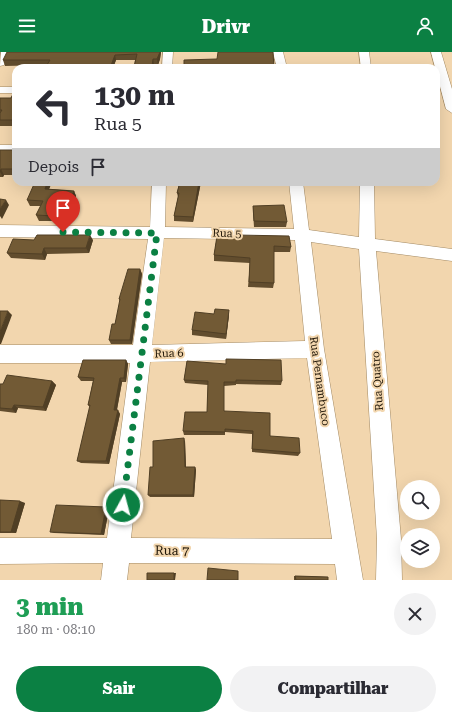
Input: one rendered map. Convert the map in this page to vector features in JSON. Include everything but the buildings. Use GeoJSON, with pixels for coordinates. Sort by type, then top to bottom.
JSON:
{"type":"FeatureCollection","features":[{"type":"Feature","properties":{"kind":"street"},"geometry":{"type":"LineString","coordinates":[[0,63],[6,52]]}},
{"type":"Feature","properties":{"kind":"street"},"geometry":{"type":"LineString","coordinates":[[167,64],[168,52]]}},
{"type":"Feature","properties":{"kind":"street"},"geometry":{"type":"LineString","coordinates":[[278,52],[281,64]]}},
{"type":"Feature","properties":{"kind":"street"},"geometry":{"type":"LineString","coordinates":[[364,52],[366,64]]}},
{"type":"Feature","properties":{"kind":"street"},"geometry":{"type":"LineString","coordinates":[[436,52],[439,64]]}},
{"type":"Feature","properties":{"kind":"street"},"geometry":{"type":"LineString","coordinates":[[440,66],[452,109]]}},
{"type":"Feature","properties":{"kind":"street"},"geometry":{"type":"LineString","coordinates":[[0,90],[12,90]]}},
{"type":"Feature","properties":{"kind":"street"},"geometry":{"type":"LineString","coordinates":[[0,149],[12,149]]}},
{"type":"Feature","properties":{"kind":"street"},"geometry":{"type":"LineString","coordinates":[[114,580],[157,233],[159,186]]}},
{"type":"Feature","properties":{"kind":"street","name":"Rua Pernambuco"},"geometry":{"type":"LineString","coordinates":[[296,186],[315,349],[350,568]]}},
{"type":"Feature","properties":{"kind":"street","name":"Rua Quatro"},"geometry":{"type":"LineString","coordinates":[[367,186],[367,244],[389,539],[390,580]]}},
{"type":"Feature","properties":{"kind":"street","name":"Rua 5"},"geometry":{"type":"LineString","coordinates":[[0,231],[186,232],[301,235],[452,255]]}},
{"type":"Feature","properties":{"kind":"street","name":"Rua 6"},"geometry":{"type":"LineString","coordinates":[[0,354],[141,354],[315,349]]}},
{"type":"Feature","properties":{"kind":"street","name":"Rua 7"},"geometry":{"type":"LineString","coordinates":[[0,551],[118,550],[350,568]]}},
{"type":"Feature","properties":{"kind":"route"},"geometry":{"type":"LineString","coordinates":[[63,232],[157,233],[123,505]]}}]}
